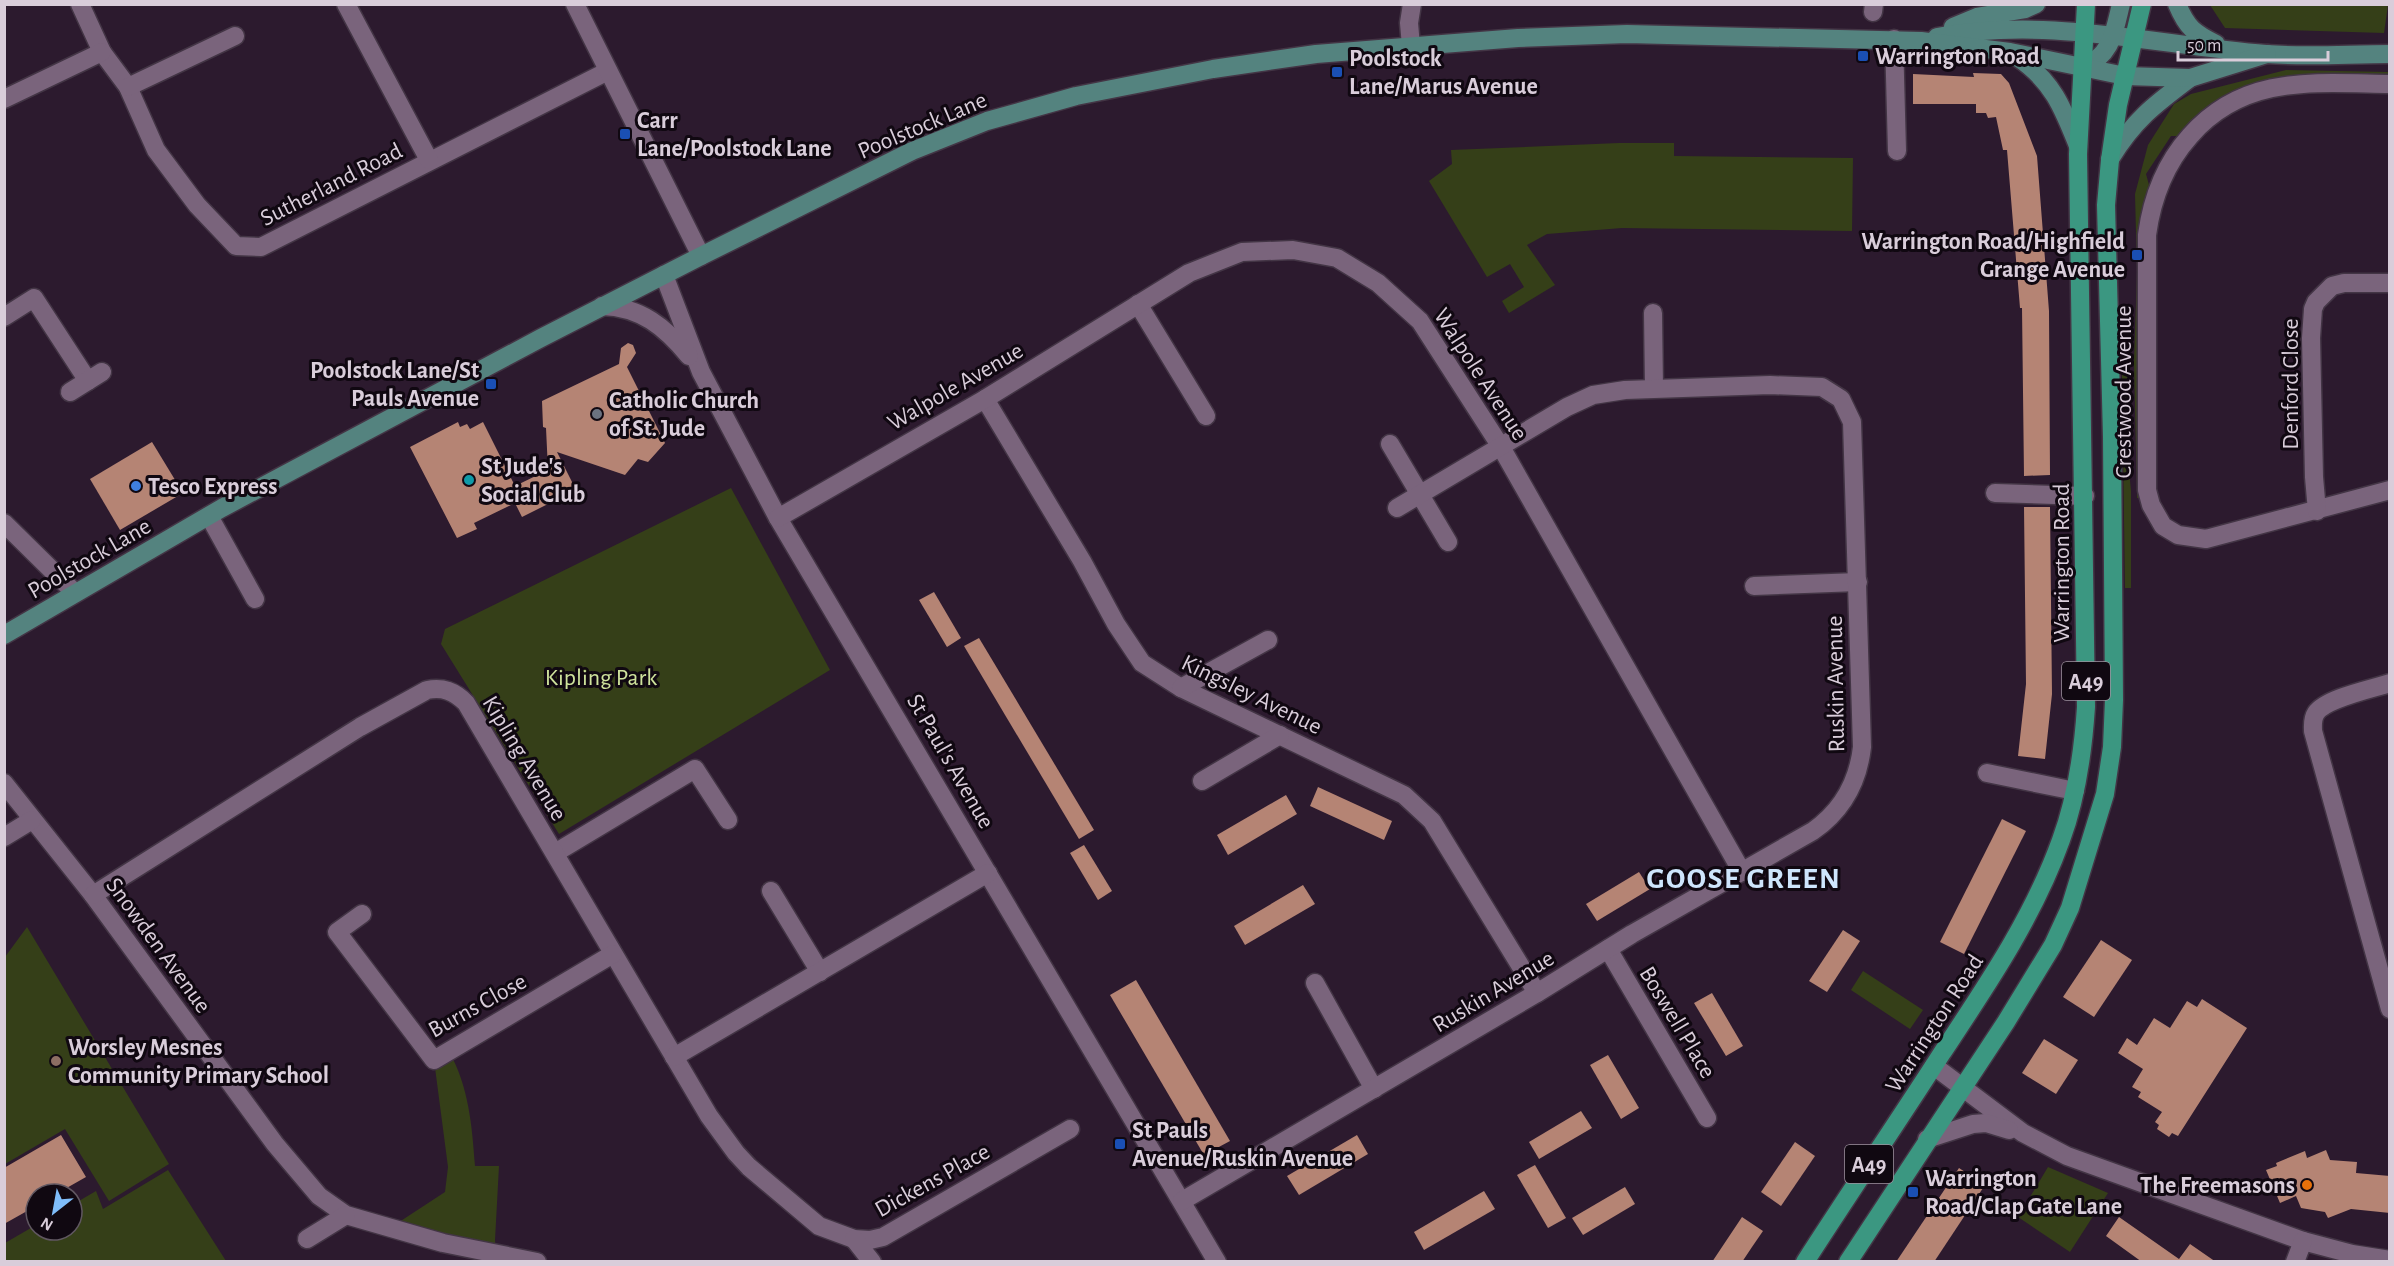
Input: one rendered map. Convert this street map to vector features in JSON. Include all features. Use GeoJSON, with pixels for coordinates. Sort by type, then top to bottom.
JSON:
{"type":"FeatureCollection","features":[{"type":"Feature","properties":{"kind":"highway","name":"Warrington Road"},"geometry":{"type":"LineString","coordinates":[[1805,1262],[2006,956],[2037,897],[2062,839],[2075,791],[2083,753],[2086,707],[2085,496],[2078,146],[2086,4]]}},
{"type":"Feature","properties":{"kind":"highway","name":"A49"},"geometry":{"type":"LineString","coordinates":[[1848,1262],[2034,979],[2053,945],[2070,908],[2105,794],[2112,747],[2114,700],[2112,437],[2106,204],[2110,160],[2125,76],[2142,4]]}},
{"type":"Feature","properties":{"kind":"main road"},"geometry":{"type":"LineString","coordinates":[[1921,40],[1977,17],[2025,9],[2036,4]]}},
{"type":"Feature","properties":{"kind":"main road"},"geometry":{"type":"LineString","coordinates":[[2082,68],[2095,62],[2106,50],[2113,36],[2121,4]]}},
{"type":"Feature","properties":{"kind":"main road"},"geometry":{"type":"LineString","coordinates":[[2177,4],[2184,22],[2192,31],[2228,49]]}},
{"type":"Feature","properties":{"kind":"main road","name":"Poolstock Lane"},"geometry":{"type":"LineString","coordinates":[[1921,40],[1975,30],[2026,28],[2267,54]]}},
{"type":"Feature","properties":{"kind":"main road","name":"Poolstock Lane"},"geometry":{"type":"LineString","coordinates":[[4,635],[209,516],[700,256],[912,152],[987,121],[1076,96],[1213,69],[1316,54],[1518,38],[1628,34],[1921,40],[2010,52],[2125,76],[2190,78]]}},
{"type":"Feature","properties":{"kind":"main road"},"geometry":{"type":"LineString","coordinates":[[2010,52],[2026,63],[2053,90],[2078,146]]}},
{"type":"Feature","properties":{"kind":"main road"},"geometry":{"type":"LineString","coordinates":[[2110,160],[2138,120],[2190,78],[2267,54],[2390,54]]}},
{"type":"Feature","properties":{"kind":"street","name":"Sutherland Road"},"geometry":{"type":"LineString","coordinates":[[80,4],[102,52],[128,87],[156,150],[197,205],[236,246],[261,247],[608,71]]}},
{"type":"Feature","properties":{"kind":"street"},"geometry":{"type":"LineString","coordinates":[[346,4],[429,160]]}},
{"type":"Feature","properties":{"kind":"street"},"geometry":{"type":"LineString","coordinates":[[575,4],[700,256]]}},
{"type":"Feature","properties":{"kind":"street"},"geometry":{"type":"LineString","coordinates":[[1411,46],[1409,23],[1412,4]]}},
{"type":"Feature","properties":{"kind":"street"},"geometry":{"type":"LineString","coordinates":[[128,87],[235,36]]}},
{"type":"Feature","properties":{"kind":"street"},"geometry":{"type":"LineString","coordinates":[[1893,39],[1897,151]]}},
{"type":"Feature","properties":{"kind":"street"},"geometry":{"type":"LineString","coordinates":[[4,99],[102,52]]}},
{"type":"Feature","properties":{"kind":"street","name":"Crestwood Avenue"},"geometry":{"type":"LineString","coordinates":[[2388,496],[2206,539],[2178,535],[2163,526],[2156,517],[2147,490],[2147,235],[2150,213],[2162,177],[2185,141],[2218,108],[2233,100],[2279,87],[2310,83],[2390,84]]}},
{"type":"Feature","properties":{"kind":"street","name":"Walpole Avenue"},"geometry":{"type":"LineString","coordinates":[[778,518],[985,399],[1189,273],[1242,252],[1293,250],[1337,258],[1378,284],[1420,321],[1501,447],[1742,872]]}},
{"type":"Feature","properties":{"kind":"street","name":"St Paul's Avenue"},"geometry":{"type":"LineString","coordinates":[[664,275],[701,372],[778,518],[1217,1262]]}},
{"type":"Feature","properties":{"kind":"street","name":"Denford Close"},"geometry":{"type":"LineString","coordinates":[[2317,511],[2313,466],[2313,309],[2316,302],[2332,286],[2344,283],[2390,283]]}},
{"type":"Feature","properties":{"kind":"street"},"geometry":{"type":"LineString","coordinates":[[4,317],[34,298],[95,377],[70,392]]}},
{"type":"Feature","properties":{"kind":"street"},"geometry":{"type":"LineString","coordinates":[[1138,304],[1206,416]]}},
{"type":"Feature","properties":{"kind":"street"},"geometry":{"type":"LineString","coordinates":[[602,306],[630,309],[645,315],[664,328],[701,372]]}},
{"type":"Feature","properties":{"kind":"street"},"geometry":{"type":"LineString","coordinates":[[1653,313],[1654,388]]}},
{"type":"Feature","properties":{"kind":"street","name":"Ruskin Avenue"},"geometry":{"type":"LineString","coordinates":[[1182,1202],[1823,824],[1844,801],[1858,773],[1862,747],[1852,422],[1841,399],[1822,387],[1770,385],[1654,388],[1625,390],[1584,398],[1397,508]]}},
{"type":"Feature","properties":{"kind":"street","name":"Kingsley Avenue"},"geometry":{"type":"LineString","coordinates":[[985,399],[1082,561],[1116,624],[1142,663],[1181,688],[1404,795],[1432,821],[1538,993]]}},
{"type":"Feature","properties":{"kind":"street"},"geometry":{"type":"LineString","coordinates":[[1390,444],[1448,542]]}},
{"type":"Feature","properties":{"kind":"street"},"geometry":{"type":"LineString","coordinates":[[1995,493],[2085,496]]}},
{"type":"Feature","properties":{"kind":"street"},"geometry":{"type":"LineString","coordinates":[[209,516],[255,598]]}},
{"type":"Feature","properties":{"kind":"street"},"geometry":{"type":"LineString","coordinates":[[4,523],[75,593]]}},
{"type":"Feature","properties":{"kind":"street"},"geometry":{"type":"LineString","coordinates":[[1754,586],[1858,582]]}},
{"type":"Feature","properties":{"kind":"street"},"geometry":{"type":"LineString","coordinates":[[1181,688],[1268,640]]}},
{"type":"Feature","properties":{"kind":"street"},"geometry":{"type":"LineString","coordinates":[[2390,683],[2326,704],[2316,712],[2312,721],[2390,1009]]}},
{"type":"Feature","properties":{"kind":"street","name":"Kipling Avenue"},"geometry":{"type":"LineString","coordinates":[[93,895],[360,727],[427,690],[439,688],[458,695],[466,703],[674,1057]]}},
{"type":"Feature","properties":{"kind":"street"},"geometry":{"type":"LineString","coordinates":[[1202,781],[1280,735]]}},
{"type":"Feature","properties":{"kind":"street"},"geometry":{"type":"LineString","coordinates":[[555,854],[695,769],[728,820]]}},
{"type":"Feature","properties":{"kind":"street"},"geometry":{"type":"LineString","coordinates":[[1987,773],[2075,791]]}},
{"type":"Feature","properties":{"kind":"street","name":"Snowden Avenue"},"geometry":{"type":"LineString","coordinates":[[4,783],[93,895],[241,1099],[294,1168],[319,1196],[346,1215],[443,1243],[537,1262]]}},
{"type":"Feature","properties":{"kind":"street"},"geometry":{"type":"LineString","coordinates":[[4,837],[32,820]]}},
{"type":"Feature","properties":{"kind":"street"},"geometry":{"type":"LineString","coordinates":[[674,1057],[988,873]]}},
{"type":"Feature","properties":{"kind":"street"},"geometry":{"type":"LineString","coordinates":[[771,891],[820,972]]}},
{"type":"Feature","properties":{"kind":"street","name":"Burns Close"},"geometry":{"type":"LineString","coordinates":[[362,914],[337,932],[434,1060],[613,954]]}},
{"type":"Feature","properties":{"kind":"street","name":"Boswell Place"},"geometry":{"type":"LineString","coordinates":[[1608,949],[1707,1118]]}},
{"type":"Feature","properties":{"kind":"street"},"geometry":{"type":"LineString","coordinates":[[1315,983],[1374,1089]]}},
{"type":"Feature","properties":{"kind":"street","name":"Dickens Place"},"geometry":{"type":"LineString","coordinates":[[674,1057],[709,1116],[749,1167],[819,1226],[854,1239],[883,1236],[1070,1128]]}},
{"type":"Feature","properties":{"kind":"street"},"geometry":{"type":"LineString","coordinates":[[1934,1066],[2023,1134]]}},
{"type":"Feature","properties":{"kind":"street"},"geometry":{"type":"LineString","coordinates":[[1927,1139],[1973,1124],[1986,1123],[2023,1134],[2067,1156],[2303,1241],[2352,1254],[2390,1260]]}},
{"type":"Feature","properties":{"kind":"street"},"geometry":{"type":"LineString","coordinates":[[307,1239],[346,1215]]}},
{"type":"Feature","properties":{"kind":"street"},"geometry":{"type":"LineString","coordinates":[[854,1239],[872,1262]]}},
{"type":"Feature","properties":{"kind":"street"},"geometry":{"type":"LineString","coordinates":[[2295,1262],[2303,1241]]}},
{"type":"Feature","properties":{"kind":"green space"},"geometry":{"type":"Polygon","coordinates":[[[2210,5],[2388,5],[2384,33],[2225,28],[2210,5]]]}},
{"type":"Feature","properties":{"kind":"green space"},"geometry":{"type":"Polygon","coordinates":[[[2286,70],[2389,72],[2389,78],[2212,105],[2198,116],[2181,136],[2171,136],[2146,174],[2149,185],[2145,206],[2140,498],[2137,498],[2134,362],[2137,271],[2135,194],[2148,145],[2174,104],[2191,94],[2286,70]]]}},
{"type":"Feature","properties":{"kind":"green space"},"geometry":{"type":"Polygon","coordinates":[[[1674,143],[1674,156],[1853,158],[1852,231],[1622,228],[1547,234],[1527,245],[1555,285],[1509,313],[1502,301],[1524,287],[1510,264],[1487,277],[1429,181],[1452,164],[1451,150],[1674,143]]]}},
{"type":"Feature","properties":{"kind":"green space"},"geometry":{"type":"Polygon","coordinates":[[[2121,312],[2127,312],[2131,588],[2125,588],[2121,312]]]}},
{"type":"Feature","properties":{"kind":"green space","name":"Kipling Park"},"geometry":{"type":"Polygon","coordinates":[[[731,488],[830,670],[559,834],[441,644],[445,629],[731,488]]]}},
{"type":"Feature","properties":{"kind":"green space"},"geometry":{"type":"Polygon","coordinates":[[[27,927],[169,1164],[109,1201],[65,1129],[5,1164],[5,957],[27,927]]]}},
{"type":"Feature","properties":{"kind":"green space"},"geometry":{"type":"Polygon","coordinates":[[[1863,971],[1923,1010],[1910,1029],[1851,990],[1863,971]]]}},
{"type":"Feature","properties":{"kind":"green space"},"geometry":{"type":"Polygon","coordinates":[[[449,1051],[465,1093],[471,1121],[475,1166],[499,1166],[496,1254],[390,1228],[445,1192],[448,1167],[434,1060],[449,1051]]]}},
{"type":"Feature","properties":{"kind":"green space"},"geometry":{"type":"Polygon","coordinates":[[[2048,1167],[2108,1193],[2070,1252],[2018,1217],[2048,1167]]]}},
{"type":"Feature","properties":{"kind":"green space"},"geometry":{"type":"Polygon","coordinates":[[[168,1170],[226,1261],[5,1261],[5,1243],[24,1232],[24,1242],[84,1242],[84,1198],[96,1191],[103,1209],[168,1170]]]}},
{"type":"Feature","properties":{"kind":"building"},"geometry":{"type":"Polygon","coordinates":[[[1973,73],[2001,74],[2009,83],[2037,156],[2049,311],[2050,475],[2024,476],[2022,308],[2020,308],[2007,150],[2003,150],[1996,117],[1988,118],[1986,113],[1976,113],[1976,104],[1913,104],[1913,74],[1974,77],[1973,73]]]}},
{"type":"Feature","properties":{"kind":"building"},"geometry":{"type":"Polygon","coordinates":[[[628,343],[633,345],[636,353],[627,367],[665,443],[648,462],[638,459],[625,475],[557,452],[576,490],[522,517],[515,503],[474,523],[477,529],[457,538],[410,447],[458,422],[460,427],[467,424],[470,429],[483,422],[515,486],[548,470],[542,401],[619,364],[621,348],[628,343]]]}},
{"type":"Feature","properties":{"kind":"building","name":"Tesco Express"},"geometry":{"type":"Polygon","coordinates":[[[152,442],[183,493],[120,530],[90,479],[152,442]]]}},
{"type":"Feature","properties":{"kind":"building"},"geometry":{"type":"Polygon","coordinates":[[[2024,507],[2050,507],[2052,694],[2045,759],[2018,756],[2026,684],[2024,507]]]}},
{"type":"Feature","properties":{"kind":"building"},"geometry":{"type":"Polygon","coordinates":[[[934,592],[961,638],[947,647],[919,600],[934,592]]]}},
{"type":"Feature","properties":{"kind":"building"},"geometry":{"type":"Polygon","coordinates":[[[979,638],[1094,830],[1079,839],[964,646],[979,638]]]}},
{"type":"Feature","properties":{"kind":"building"},"geometry":{"type":"Polygon","coordinates":[[[1318,787],[1392,821],[1384,840],[1310,806],[1318,787]]]}},
{"type":"Feature","properties":{"kind":"building"},"geometry":{"type":"Polygon","coordinates":[[[1286,795],[1297,814],[1228,855],[1217,835],[1286,795]]]}},
{"type":"Feature","properties":{"kind":"building"},"geometry":{"type":"Polygon","coordinates":[[[2002,819],[2026,831],[1964,954],[1940,942],[2002,819]]]}},
{"type":"Feature","properties":{"kind":"building"},"geometry":{"type":"Polygon","coordinates":[[[1084,845],[1112,891],[1098,900],[1070,853],[1084,845]]]}},
{"type":"Feature","properties":{"kind":"building"},"geometry":{"type":"Polygon","coordinates":[[[1639,872],[1650,889],[1597,921],[1586,904],[1639,872]]]}},
{"type":"Feature","properties":{"kind":"building"},"geometry":{"type":"Polygon","coordinates":[[[1303,885],[1315,904],[1245,945],[1234,926],[1303,885]]]}},
{"type":"Feature","properties":{"kind":"building"},"geometry":{"type":"Polygon","coordinates":[[[1843,930],[1860,941],[1827,992],[1809,981],[1843,930]]]}},
{"type":"Feature","properties":{"kind":"building"},"geometry":{"type":"Polygon","coordinates":[[[2101,940],[2132,960],[2094,1017],[2063,997],[2101,940]]]}},
{"type":"Feature","properties":{"kind":"building"},"geometry":{"type":"Polygon","coordinates":[[[1136,980],[1230,1141],[1204,1155],[1110,995],[1136,980]]]}},
{"type":"Feature","properties":{"kind":"building"},"geometry":{"type":"Polygon","coordinates":[[[1712,993],[1743,1046],[1726,1056],[1694,1003],[1712,993]]]}},
{"type":"Feature","properties":{"kind":"building"},"geometry":{"type":"Polygon","coordinates":[[[2202,999],[2247,1028],[2178,1136],[2172,1133],[2169,1137],[2157,1129],[2159,1125],[2155,1122],[2162,1112],[2138,1097],[2141,1092],[2132,1087],[2143,1069],[2118,1053],[2127,1038],[2137,1045],[2154,1018],[2170,1028],[2187,1001],[2197,1007],[2202,999]]]}},
{"type":"Feature","properties":{"kind":"building"},"geometry":{"type":"Polygon","coordinates":[[[2044,1039],[2078,1060],[2056,1094],[2022,1073],[2044,1039]]]}},
{"type":"Feature","properties":{"kind":"building"},"geometry":{"type":"Polygon","coordinates":[[[1608,1055],[1639,1108],[1621,1119],[1590,1065],[1608,1055]]]}},
{"type":"Feature","properties":{"kind":"building"},"geometry":{"type":"Polygon","coordinates":[[[1581,1111],[1592,1128],[1539,1159],[1529,1142],[1581,1111]]]}},
{"type":"Feature","properties":{"kind":"building"},"geometry":{"type":"Polygon","coordinates":[[[61,1135],[86,1177],[77,1182],[24,1182],[24,1213],[4,1224],[4,1168],[61,1135]]]}},
{"type":"Feature","properties":{"kind":"building"},"geometry":{"type":"Polygon","coordinates":[[[1357,1135],[1368,1154],[1299,1195],[1287,1176],[1357,1135]]]}},
{"type":"Feature","properties":{"kind":"building"},"geometry":{"type":"Polygon","coordinates":[[[1795,1142],[1815,1156],[1781,1206],[1761,1192],[1795,1142]]]}},
{"type":"Feature","properties":{"kind":"building","name":"The Freemasons"},"geometry":{"type":"Polygon","coordinates":[[[2326,1150],[2330,1160],[2357,1162],[2356,1173],[2390,1176],[2390,1213],[2351,1209],[2328,1218],[2325,1212],[2301,1208],[2296,1196],[2280,1203],[2266,1170],[2277,1166],[2276,1163],[2305,1151],[2307,1158],[2326,1150]]]}},
{"type":"Feature","properties":{"kind":"building"},"geometry":{"type":"Polygon","coordinates":[[[1535,1165],[1566,1218],[1548,1228],[1517,1175],[1535,1165]]]}},
{"type":"Feature","properties":{"kind":"building"},"geometry":{"type":"Polygon","coordinates":[[[1959,1168],[1985,1185],[1934,1262],[1896,1262],[1959,1168]]]}},
{"type":"Feature","properties":{"kind":"building"},"geometry":{"type":"Polygon","coordinates":[[[1625,1187],[1635,1204],[1583,1235],[1572,1218],[1625,1187]]]}},
{"type":"Feature","properties":{"kind":"building"},"geometry":{"type":"Polygon","coordinates":[[[1484,1191],[1495,1209],[1424,1250],[1414,1232],[1484,1191]]]}},
{"type":"Feature","properties":{"kind":"building"},"geometry":{"type":"Polygon","coordinates":[[[1742,1217],[1763,1231],[1742,1262],[1712,1262],[1742,1217]]]}},
{"type":"Feature","properties":{"kind":"building"},"geometry":{"type":"Polygon","coordinates":[[[2119,1217],[2179,1259],[2190,1244],[2216,1262],[2142,1262],[2106,1236],[2119,1217]]]}},
{"type":"Feature","properties":{"kind":"place","name":"Warrington Road"},"geometry":{"type":"Point","coordinates":[1863,56]}},
{"type":"Feature","properties":{"kind":"place","name":"Poolstock Lane/Marus Avenue"},"geometry":{"type":"Point","coordinates":[1337,72]}},
{"type":"Feature","properties":{"kind":"place","name":"Carr Lane/Poolstock Lane"},"geometry":{"type":"Point","coordinates":[625,134]}},
{"type":"Feature","properties":{"kind":"place","name":"Warrington Road/Highfield Grange Avenue"},"geometry":{"type":"Point","coordinates":[2137,255]}},
{"type":"Feature","properties":{"kind":"place","name":"Poolstock Lane/St Pauls Avenue"},"geometry":{"type":"Point","coordinates":[491,384]}},
{"type":"Feature","properties":{"kind":"place","name":"Catholic Church of St. Jude"},"geometry":{"type":"Point","coordinates":[597,414]}},
{"type":"Feature","properties":{"kind":"place","name":"St Jude's Social Club"},"geometry":{"type":"Point","coordinates":[469,480]}},
{"type":"Feature","properties":{"kind":"place","name":"Tesco Express"},"geometry":{"type":"Point","coordinates":[136,486]}},
{"type":"Feature","properties":{"kind":"place","name":"Worsley Mesnes Community Primary School"},"geometry":{"type":"Point","coordinates":[56,1061]}},
{"type":"Feature","properties":{"kind":"place","name":"St Pauls Avenue/Ruskin Avenue"},"geometry":{"type":"Point","coordinates":[1120,1144]}},
{"type":"Feature","properties":{"kind":"place","name":"The Freemasons"},"geometry":{"type":"Point","coordinates":[2307,1185]}},
{"type":"Feature","properties":{"kind":"place","name":"Warrington Road/Clap Gate Lane"},"geometry":{"type":"Point","coordinates":[1913,1192]}},
{"type":"Feature","properties":{"kind":"district","name":"GOOSE GREEN"},"geometry":{"type":"Point","coordinates":[1744,878]}}]}
